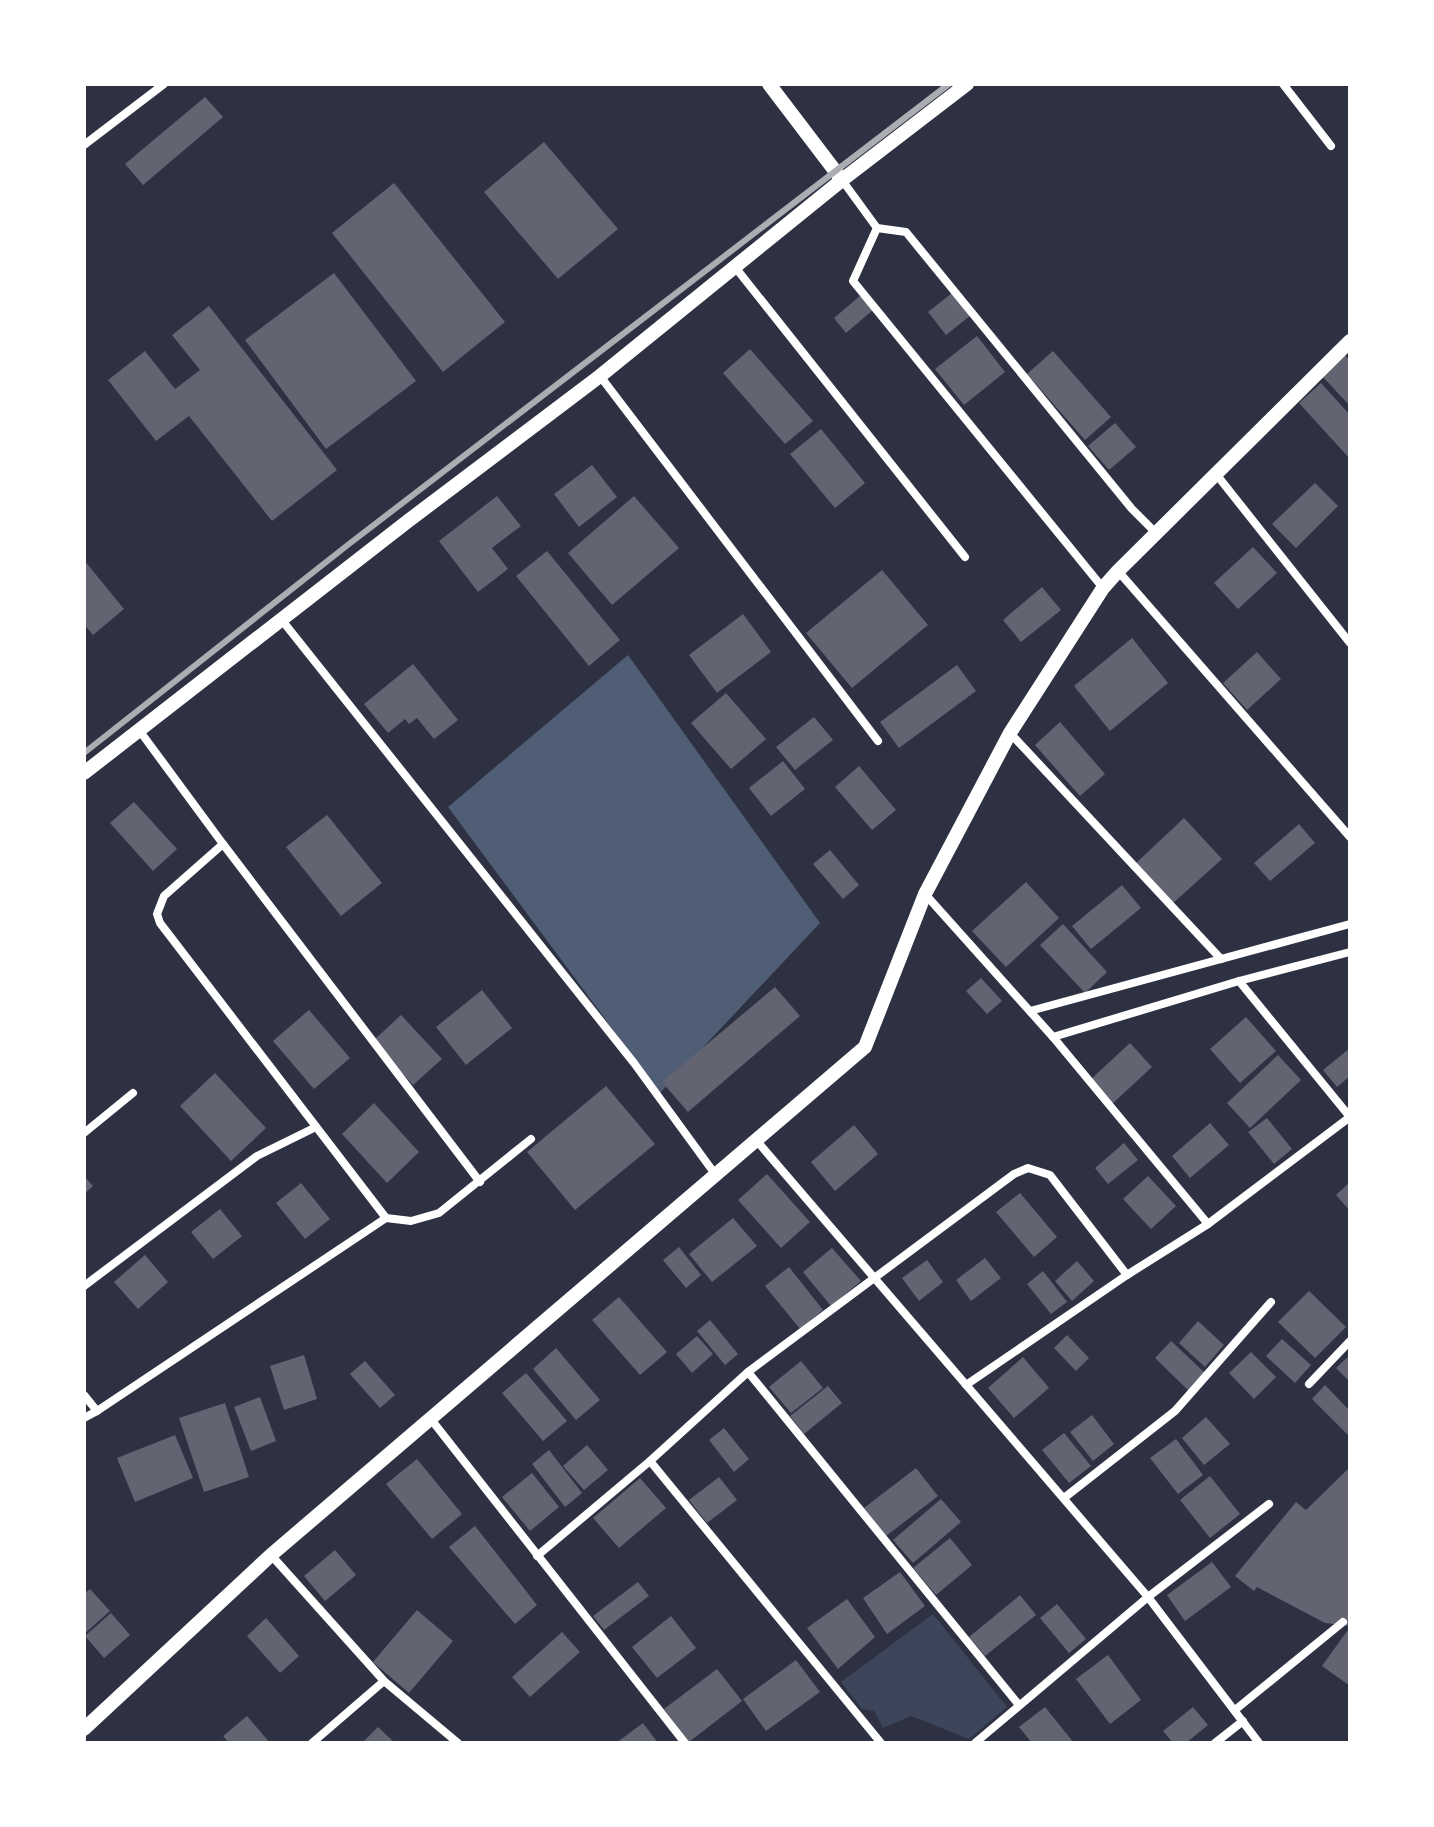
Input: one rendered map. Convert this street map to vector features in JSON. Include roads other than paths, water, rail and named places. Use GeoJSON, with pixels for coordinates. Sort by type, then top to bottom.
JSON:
{"type":"FeatureCollection","features":[{"type":"Feature","properties":{"kind":"street"},"geometry":{"type":"LineString","coordinates":[[84,145],[164,84]]}},
{"type":"Feature","properties":{"kind":"street"},"geometry":{"type":"LineString","coordinates":[[769,84],[877,228],[906,232],[1132,509],[1157,534]]}},
{"type":"Feature","properties":{"kind":"street"},"geometry":{"type":"LineString","coordinates":[[84,773],[600,376],[842,180],[967,84]]}},
{"type":"Feature","properties":{"kind":"street"},"geometry":{"type":"LineString","coordinates":[[1283,84],[1331,146]]}},
{"type":"Feature","properties":{"kind":"street"},"geometry":{"type":"LineString","coordinates":[[877,228],[853,281],[1103,588]]}},
{"type":"Feature","properties":{"kind":"street"},"geometry":{"type":"LineString","coordinates":[[735,267],[965,557]]}},
{"type":"Feature","properties":{"kind":"street"},"geometry":{"type":"LineString","coordinates":[[84,1729],[271,1555],[865,1047],[925,894],[1010,733],[1103,588],[1350,341]]}},
{"type":"Feature","properties":{"kind":"street"},"geometry":{"type":"LineString","coordinates":[[600,376],[878,741]]}},
{"type":"Feature","properties":{"kind":"street"},"geometry":{"type":"LineString","coordinates":[[1216,474],[1350,643]]}},
{"type":"Feature","properties":{"kind":"street"},"geometry":{"type":"LineString","coordinates":[[1118,571],[1350,837]]}},
{"type":"Feature","properties":{"kind":"street"},"geometry":{"type":"LineString","coordinates":[[281,619],[634,1063],[715,1174]]}},
{"type":"Feature","properties":{"kind":"street"},"geometry":{"type":"LineString","coordinates":[[139,730],[480,1182]]}},
{"type":"Feature","properties":{"kind":"street"},"geometry":{"type":"LineString","coordinates":[[1010,733],[1221,959]]}},
{"type":"Feature","properties":{"kind":"street"},"geometry":{"type":"LineString","coordinates":[[223,844],[164,896],[157,914],[160,923],[386,1218]]}},
{"type":"Feature","properties":{"kind":"street"},"geometry":{"type":"LineString","coordinates":[[925,894],[1053,1037],[1208,1224]]}},
{"type":"Feature","properties":{"kind":"street"},"geometry":{"type":"LineString","coordinates":[[1030,1011],[1350,924]]}},
{"type":"Feature","properties":{"kind":"street"},"geometry":{"type":"LineString","coordinates":[[1053,1037],[1239,981],[1350,952]]}},
{"type":"Feature","properties":{"kind":"street"},"geometry":{"type":"LineString","coordinates":[[966,1385],[1127,1275],[1208,1224],[1350,1117],[1239,981]]}},
{"type":"Feature","properties":{"kind":"street"},"geometry":{"type":"LineString","coordinates":[[84,1133],[133,1093]]}},
{"type":"Feature","properties":{"kind":"street"},"geometry":{"type":"LineString","coordinates":[[84,1286],[257,1156],[316,1127]]}},
{"type":"Feature","properties":{"kind":"street"},"geometry":{"type":"LineString","coordinates":[[84,1418],[386,1218],[411,1221],[439,1213],[531,1139]]}},
{"type":"Feature","properties":{"kind":"street"},"geometry":{"type":"LineString","coordinates":[[756,1140],[1148,1597],[1259,1743]]}},
{"type":"Feature","properties":{"kind":"street"},"geometry":{"type":"LineString","coordinates":[[537,1556],[650,1461],[748,1372],[1014,1174],[1028,1168],[1050,1175],[1127,1275]]}},
{"type":"Feature","properties":{"kind":"street"},"geometry":{"type":"LineString","coordinates":[[1064,1498],[1175,1411],[1271,1302]]}},
{"type":"Feature","properties":{"kind":"street"},"geometry":{"type":"LineString","coordinates":[[1309,1384],[1350,1341]]}},
{"type":"Feature","properties":{"kind":"street"},"geometry":{"type":"LineString","coordinates":[[748,1372],[1019,1705]]}},
{"type":"Feature","properties":{"kind":"street"},"geometry":{"type":"LineString","coordinates":[[84,1395],[97,1411]]}},
{"type":"Feature","properties":{"kind":"street"},"geometry":{"type":"LineString","coordinates":[[430,1418],[685,1743]]}},
{"type":"Feature","properties":{"kind":"street"},"geometry":{"type":"LineString","coordinates":[[650,1461],[881,1743]]}},
{"type":"Feature","properties":{"kind":"street"},"geometry":{"type":"LineString","coordinates":[[975,1743],[1148,1597],[1269,1504]]}},
{"type":"Feature","properties":{"kind":"street"},"geometry":{"type":"LineString","coordinates":[[271,1555],[384,1681],[458,1743]]}},
{"type":"Feature","properties":{"kind":"street"},"geometry":{"type":"LineString","coordinates":[[1235,1710],[1343,1622]]}},
{"type":"Feature","properties":{"kind":"street"},"geometry":{"type":"LineString","coordinates":[[312,1743],[384,1681]]}},
{"type":"Feature","properties":{"kind":"street"},"geometry":{"type":"LineString","coordinates":[[1215,1743],[1243,1721]]}},
{"type":"Feature","properties":{"kind":"railway"},"geometry":{"type":"LineString","coordinates":[[84,753],[349,544],[949,84]]}}]}
